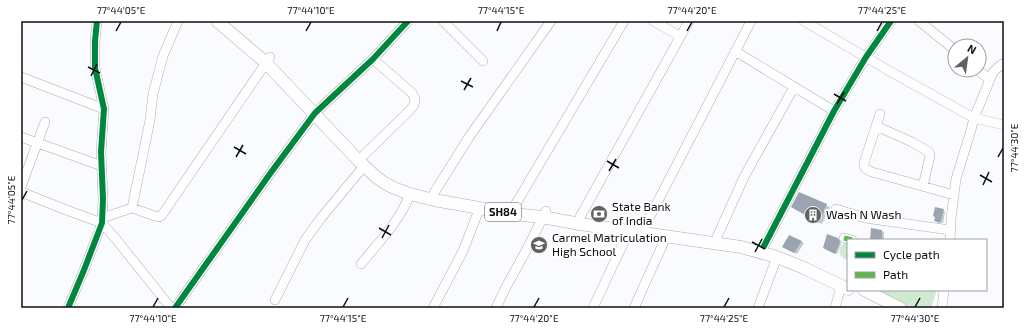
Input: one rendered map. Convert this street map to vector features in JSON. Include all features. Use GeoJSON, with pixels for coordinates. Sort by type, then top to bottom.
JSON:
{"type":"FeatureCollection","features":[{"type":"Feature","properties":{"kind":"main road","name":"SH84"},"geometry":{"type":"LineString","coordinates":[[217,21],[267,59]]}},
{"type":"Feature","properties":{"kind":"main road","name":"SH84"},"geometry":{"type":"LineString","coordinates":[[228,21],[318,111],[383,182],[394,188],[434,200],[513,214],[544,214],[580,217],[742,240],[779,250],[806,262],[847,287]]}},
{"type":"Feature","properties":{"kind":"main road","name":"SH84"},"geometry":{"type":"LineString","coordinates":[[364,160],[397,182],[410,188],[514,206],[580,224],[741,247],[777,257],[847,287]]}},
{"type":"Feature","properties":{"kind":"main road","name":"SH84"},"geometry":{"type":"LineString","coordinates":[[854,291],[885,308]]}},
{"type":"Feature","properties":{"kind":"main road"},"geometry":{"type":"LineString","coordinates":[[866,291],[900,308]]}},
{"type":"Feature","properties":{"kind":"street"},"geometry":{"type":"LineString","coordinates":[[68,308],[84,270],[102,220],[103,199],[101,152],[104,109],[95,68],[97,21]]}},
{"type":"Feature","properties":{"kind":"street"},"geometry":{"type":"LineString","coordinates":[[132,208],[150,120],[153,94],[164,56],[178,21]]}},
{"type":"Feature","properties":{"kind":"street"},"geometry":{"type":"LineString","coordinates":[[175,308],[272,172],[318,111],[373,59],[408,21]]}},
{"type":"Feature","properties":{"kind":"street"},"geometry":{"type":"LineString","coordinates":[[443,21],[483,61]]}},
{"type":"Feature","properties":{"kind":"street"},"geometry":{"type":"LineString","coordinates":[[434,193],[469,137],[551,21]]}},
{"type":"Feature","properties":{"kind":"street"},"geometry":{"type":"LineString","coordinates":[[514,206],[624,21]]}},
{"type":"Feature","properties":{"kind":"street"},"geometry":{"type":"LineString","coordinates":[[653,21],[680,36]]}},
{"type":"Feature","properties":{"kind":"street"},"geometry":{"type":"LineString","coordinates":[[580,217],[688,21]]}},
{"type":"Feature","properties":{"kind":"street"},"geometry":{"type":"LineString","coordinates":[[645,226],[751,21]]}},
{"type":"Feature","properties":{"kind":"street"},"geometry":{"type":"LineString","coordinates":[[804,21],[893,74],[974,118],[1004,125]]}},
{"type":"Feature","properties":{"kind":"street"},"geometry":{"type":"LineString","coordinates":[[764,246],[834,111],[866,57],[891,21]]}},
{"type":"Feature","properties":{"kind":"street"},"geometry":{"type":"LineString","coordinates":[[919,21],[947,44]]}},
{"type":"Feature","properties":{"kind":"street"},"geometry":{"type":"LineString","coordinates":[[735,51],[834,111]]}},
{"type":"Feature","properties":{"kind":"street"},"geometry":{"type":"LineString","coordinates":[[21,192],[69,211],[102,220],[132,208],[159,217],[162,215],[267,59]]}},
{"type":"Feature","properties":{"kind":"street"},"geometry":{"type":"LineString","coordinates":[[274,300],[305,240],[364,160],[414,105],[415,99],[412,93],[373,59]]}},
{"type":"Feature","properties":{"kind":"street"},"geometry":{"type":"LineString","coordinates":[[950,239],[956,179],[974,118],[993,72],[1004,64]]}},
{"type":"Feature","properties":{"kind":"street"},"geometry":{"type":"LineString","coordinates":[[21,76],[104,109]]}},
{"type":"Feature","properties":{"kind":"street"},"geometry":{"type":"LineString","coordinates":[[717,237],[744,177],[794,87]]}},
{"type":"Feature","properties":{"kind":"street"},"geometry":{"type":"LineString","coordinates":[[880,114],[864,167],[872,172],[954,195]]}},
{"type":"Feature","properties":{"kind":"street"},"geometry":{"type":"LineString","coordinates":[[21,187],[45,122]]}},
{"type":"Feature","properties":{"kind":"street"},"geometry":{"type":"LineString","coordinates":[[876,126],[912,142],[929,152],[930,156],[923,186]]}},
{"type":"Feature","properties":{"kind":"street"},"geometry":{"type":"LineString","coordinates":[[21,136],[102,166]]}},
{"type":"Feature","properties":{"kind":"street"},"geometry":{"type":"LineString","coordinates":[[361,264],[400,214],[406,205],[410,194]]}},
{"type":"Feature","properties":{"kind":"street"},"geometry":{"type":"LineString","coordinates":[[433,308],[463,251],[480,207]]}},
{"type":"Feature","properties":{"kind":"street"},"geometry":{"type":"LineString","coordinates":[[836,209],[865,218],[950,230]]}},
{"type":"Feature","properties":{"kind":"street"},"geometry":{"type":"LineString","coordinates":[[496,308],[544,214]]}},
{"type":"Feature","properties":{"kind":"street"},"geometry":{"type":"LineString","coordinates":[[102,220],[171,308]]}},
{"type":"Feature","properties":{"kind":"street"},"geometry":{"type":"LineString","coordinates":[[593,308],[629,231]]}},
{"type":"Feature","properties":{"kind":"street"},"geometry":{"type":"LineString","coordinates":[[634,308],[666,237]]}},
{"type":"Feature","properties":{"kind":"street"},"geometry":{"type":"LineString","coordinates":[[758,308],[777,257]]}},
{"type":"Feature","properties":{"kind":"street"},"geometry":{"type":"LineString","coordinates":[[835,308],[847,287]]}},
{"type":"Feature","properties":{"kind":"street"},"geometry":{"type":"LineString","coordinates":[[942,308],[944,291]]}},
{"type":"Feature","properties":{"kind":"green space"},"geometry":{"type":"Polygon","coordinates":[[[847,242],[847,260],[844,259],[840,254],[840,249],[843,244],[847,242]]]}},
{"type":"Feature","properties":{"kind":"green space"},"geometry":{"type":"Polygon","coordinates":[[[859,291],[937,291],[931,308],[896,308],[859,291]]]}},
{"type":"Feature","properties":{"kind":"building","name":"Wash N Wash"},"geometry":{"type":"Polygon","coordinates":[[[799,192],[827,204],[819,223],[791,207],[799,192]]]}},
{"type":"Feature","properties":{"kind":"building"},"geometry":{"type":"Polygon","coordinates":[[[935,207],[944,209],[940,223],[934,221],[935,217],[933,216],[935,207]]]}},
{"type":"Feature","properties":{"kind":"building"},"geometry":{"type":"Polygon","coordinates":[[[871,228],[882,230],[882,239],[870,239],[871,228]]]}},
{"type":"Feature","properties":{"kind":"building"},"geometry":{"type":"Polygon","coordinates":[[[827,234],[838,238],[840,242],[835,254],[823,248],[827,234]]]}},
{"type":"Feature","properties":{"kind":"building"},"geometry":{"type":"Polygon","coordinates":[[[789,235],[802,241],[794,253],[782,247],[789,235]]]}},
{"type":"Feature","properties":{"kind":"marked path"},"geometry":{"type":"LineString","coordinates":[[844,238],[848,239]]}},
{"type":"Feature","properties":{"kind":"cycle path"},"geometry":{"type":"LineString","coordinates":[[68,308],[102,223],[103,199],[101,152],[104,109],[95,68],[97,21]]}},
{"type":"Feature","properties":{"kind":"cycle path"},"geometry":{"type":"LineString","coordinates":[[175,308],[315,113],[373,59],[408,21]]}},
{"type":"Feature","properties":{"kind":"cycle path"},"geometry":{"type":"LineString","coordinates":[[764,246],[834,111],[866,57],[891,21]]}},
{"type":"Feature","properties":{"kind":"place","name":"State Bank of India"},"geometry":{"type":"Point","coordinates":[599,214]}},
{"type":"Feature","properties":{"kind":"place","name":"Wash N Wash"},"geometry":{"type":"Point","coordinates":[813,215]}},
{"type":"Feature","properties":{"kind":"place","name":"Carmel Matriculation High School"},"geometry":{"type":"Point","coordinates":[539,245]}}]}
